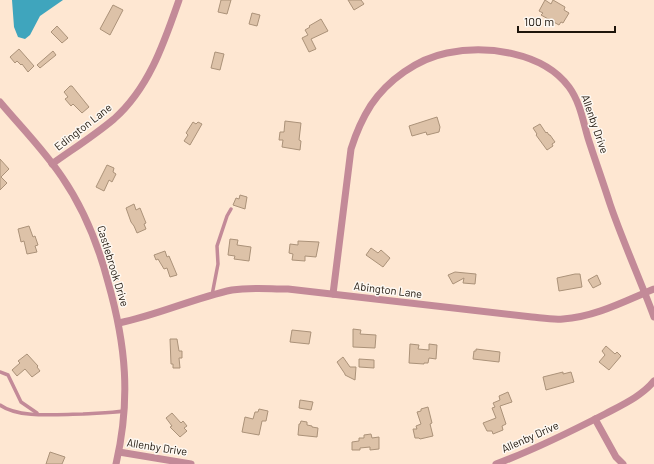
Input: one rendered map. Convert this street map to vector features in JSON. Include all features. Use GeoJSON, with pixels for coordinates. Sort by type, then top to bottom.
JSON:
{"type":"FeatureCollection","features":[{"type":"Feature","properties":{"kind":"street","name":"Edington Lane"},"geometry":{"type":"LineString","coordinates":[[52,164],[114,119],[134,96],[152,68],[163,45],[179,0]]}},
{"type":"Feature","properties":{"kind":"street","name":"Allenby Drive"},"geometry":{"type":"LineString","coordinates":[[333,294],[351,149],[358,127],[369,108],[378,95],[391,82],[406,71],[424,61],[457,51],[480,50],[525,56],[541,64],[558,76],[569,87],[580,110],[614,215],[654,317]]}},
{"type":"Feature","properties":{"kind":"street","name":"Castlebrook Drive"},"geometry":{"type":"LineString","coordinates":[[0,102],[62,177],[89,223],[101,256],[119,323],[125,364],[125,411],[116,464]]}},
{"type":"Feature","properties":{"kind":"street","name":"Abington Lane"},"geometry":{"type":"LineString","coordinates":[[119,323],[233,290],[253,288],[333,294],[524,317],[562,319],[584,316],[622,303],[654,289]]}},
{"type":"Feature","properties":{"kind":"street","name":"Allenby Drive"},"geometry":{"type":"LineString","coordinates":[[496,464],[549,442],[595,419],[627,402],[654,381]]}},
{"type":"Feature","properties":{"kind":"street"},"geometry":{"type":"LineString","coordinates":[[595,419],[612,451],[623,464]]}},
{"type":"Feature","properties":{"kind":"street","name":"Allenby Drive"},"geometry":{"type":"LineString","coordinates":[[119,452],[190,464]]}},
{"type":"Feature","properties":{"kind":"lane"},"geometry":{"type":"LineString","coordinates":[[212,296],[218,264],[217,246],[227,216],[231,209]]}},
{"type":"Feature","properties":{"kind":"lane"},"geometry":{"type":"LineString","coordinates":[[0,372],[8,375],[21,402],[36,413],[42,415]]}},
{"type":"Feature","properties":{"kind":"lane"},"geometry":{"type":"LineString","coordinates":[[0,405],[4,408],[17,412],[42,415],[125,411]]}},
{"type":"Feature","properties":{"kind":"water"},"geometry":{"type":"Polygon","coordinates":[[[12,0],[63,0],[40,16],[30,35],[25,39],[18,37],[14,27],[12,0]]]}},
{"type":"Feature","properties":{"kind":"building"},"geometry":{"type":"Polygon","coordinates":[[[221,0],[231,0],[227,14],[218,12],[221,0]]]}},
{"type":"Feature","properties":{"kind":"building"},"geometry":{"type":"Polygon","coordinates":[[[348,0],[361,0],[364,4],[354,10],[348,0]]]}},
{"type":"Feature","properties":{"kind":"building"},"geometry":{"type":"Polygon","coordinates":[[[545,0],[551,4],[553,0],[565,7],[564,10],[569,13],[563,23],[561,22],[559,25],[541,15],[543,13],[539,11],[545,0]]]}},
{"type":"Feature","properties":{"kind":"building"},"geometry":{"type":"Polygon","coordinates":[[[113,5],[123,10],[110,35],[100,29],[113,5]]]}},
{"type":"Feature","properties":{"kind":"building"},"geometry":{"type":"Polygon","coordinates":[[[252,13],[260,15],[257,26],[249,24],[252,13]]]}},
{"type":"Feature","properties":{"kind":"building"},"geometry":{"type":"Polygon","coordinates":[[[321,19],[328,31],[311,39],[316,49],[309,52],[302,38],[308,35],[305,30],[310,27],[309,26],[321,19]]]}},
{"type":"Feature","properties":{"kind":"building"},"geometry":{"type":"Polygon","coordinates":[[[57,26],[68,38],[62,43],[51,32],[57,26]]]}},
{"type":"Feature","properties":{"kind":"building"},"geometry":{"type":"Polygon","coordinates":[[[19,49],[34,66],[28,72],[22,64],[21,65],[17,61],[15,63],[10,57],[19,49]]]}},
{"type":"Feature","properties":{"kind":"building"},"geometry":{"type":"Polygon","coordinates":[[[53,51],[56,55],[40,68],[37,65],[53,51]]]}},
{"type":"Feature","properties":{"kind":"building"},"geometry":{"type":"Polygon","coordinates":[[[215,52],[224,54],[220,70],[211,68],[215,52]]]}},
{"type":"Feature","properties":{"kind":"building"},"geometry":{"type":"Polygon","coordinates":[[[72,86],[89,107],[82,113],[73,104],[71,106],[65,99],[68,97],[64,92],[72,86]]]}},
{"type":"Feature","properties":{"kind":"building"},"geometry":{"type":"Polygon","coordinates":[[[437,117],[440,127],[439,132],[427,135],[426,132],[412,136],[409,126],[437,117]]]}},
{"type":"Feature","properties":{"kind":"building"},"geometry":{"type":"Polygon","coordinates":[[[285,121],[301,123],[299,140],[301,141],[300,150],[282,147],[283,140],[279,140],[280,132],[284,132],[285,121]]]}},
{"type":"Feature","properties":{"kind":"building"},"geometry":{"type":"Polygon","coordinates":[[[193,122],[196,124],[198,122],[202,124],[190,145],[184,141],[188,135],[186,133],[193,122]]]}},
{"type":"Feature","properties":{"kind":"building"},"geometry":{"type":"Polygon","coordinates":[[[540,124],[555,142],[552,144],[553,146],[547,150],[536,135],[537,134],[533,128],[540,124]]]}},
{"type":"Feature","properties":{"kind":"building"},"geometry":{"type":"Polygon","coordinates":[[[0,159],[9,169],[1,177],[7,183],[0,190],[0,159]]]}},
{"type":"Feature","properties":{"kind":"building"},"geometry":{"type":"Polygon","coordinates":[[[107,165],[114,168],[113,172],[116,174],[112,182],[109,180],[104,191],[96,187],[107,165]]]}},
{"type":"Feature","properties":{"kind":"building"},"geometry":{"type":"Polygon","coordinates":[[[240,195],[247,197],[245,209],[233,205],[236,198],[239,199],[240,195]]]}},
{"type":"Feature","properties":{"kind":"building"},"geometry":{"type":"Polygon","coordinates":[[[134,204],[136,210],[140,208],[146,223],[144,224],[146,229],[137,233],[126,208],[134,204]]]}},
{"type":"Feature","properties":{"kind":"building"},"geometry":{"type":"Polygon","coordinates":[[[29,226],[38,245],[35,246],[37,252],[27,254],[24,241],[21,242],[18,229],[29,226]]]}},
{"type":"Feature","properties":{"kind":"building"},"geometry":{"type":"Polygon","coordinates":[[[230,239],[238,240],[237,245],[251,247],[249,261],[234,259],[235,256],[228,255],[230,239]]]}},
{"type":"Feature","properties":{"kind":"building"},"geometry":{"type":"Polygon","coordinates":[[[298,241],[319,242],[316,257],[305,256],[305,261],[292,260],[293,254],[289,253],[290,244],[298,245],[298,241]]]}},
{"type":"Feature","properties":{"kind":"building"},"geometry":{"type":"Polygon","coordinates":[[[371,248],[378,253],[381,250],[390,258],[383,267],[366,255],[371,248]]]}},
{"type":"Feature","properties":{"kind":"building"},"geometry":{"type":"Polygon","coordinates":[[[165,251],[167,257],[169,256],[177,275],[170,277],[167,268],[164,269],[158,259],[156,260],[154,255],[165,251]]]}},
{"type":"Feature","properties":{"kind":"building"},"geometry":{"type":"Polygon","coordinates":[[[455,272],[476,274],[475,284],[463,283],[464,278],[453,284],[448,275],[455,272]]]}},
{"type":"Feature","properties":{"kind":"building"},"geometry":{"type":"Polygon","coordinates":[[[580,274],[582,287],[559,291],[557,278],[580,274]]]}},
{"type":"Feature","properties":{"kind":"building"},"geometry":{"type":"Polygon","coordinates":[[[597,275],[601,284],[593,288],[588,280],[597,275]]]}},
{"type":"Feature","properties":{"kind":"building"},"geometry":{"type":"Polygon","coordinates":[[[353,329],[361,330],[360,334],[376,335],[375,348],[353,347],[353,329]]]}},
{"type":"Feature","properties":{"kind":"building"},"geometry":{"type":"Polygon","coordinates":[[[292,330],[311,332],[309,344],[290,342],[292,330]]]}},
{"type":"Feature","properties":{"kind":"building"},"geometry":{"type":"Polygon","coordinates":[[[170,339],[177,339],[179,351],[182,351],[182,358],[179,358],[180,368],[173,368],[173,364],[171,364],[170,339]]]}},
{"type":"Feature","properties":{"kind":"building"},"geometry":{"type":"Polygon","coordinates":[[[410,344],[419,345],[418,349],[429,350],[429,344],[437,345],[436,359],[429,358],[428,363],[424,364],[409,363],[410,344]]]}},
{"type":"Feature","properties":{"kind":"building"},"geometry":{"type":"Polygon","coordinates":[[[606,346],[615,354],[617,352],[621,356],[609,370],[599,362],[605,355],[602,351],[606,346]]]}},
{"type":"Feature","properties":{"kind":"building"},"geometry":{"type":"Polygon","coordinates":[[[476,349],[500,352],[499,362],[473,359],[474,351],[476,351],[476,349]]]}},
{"type":"Feature","properties":{"kind":"building"},"geometry":{"type":"Polygon","coordinates":[[[27,354],[38,366],[37,367],[40,371],[32,377],[25,369],[17,376],[12,370],[20,363],[18,361],[27,354]]]}},
{"type":"Feature","properties":{"kind":"building"},"geometry":{"type":"Polygon","coordinates":[[[343,357],[350,367],[356,367],[355,380],[345,375],[337,362],[343,357]]]}},
{"type":"Feature","properties":{"kind":"building"},"geometry":{"type":"Polygon","coordinates":[[[359,359],[374,360],[374,368],[359,367],[359,359]]]}},
{"type":"Feature","properties":{"kind":"building"},"geometry":{"type":"Polygon","coordinates":[[[563,372],[563,374],[571,372],[574,382],[546,390],[543,377],[563,372]]]}},
{"type":"Feature","properties":{"kind":"building"},"geometry":{"type":"Polygon","coordinates":[[[508,392],[512,402],[500,406],[506,424],[502,426],[503,430],[493,434],[492,431],[487,431],[483,423],[496,418],[492,408],[495,407],[493,403],[500,400],[499,396],[508,392]]]}},
{"type":"Feature","properties":{"kind":"building"},"geometry":{"type":"Polygon","coordinates":[[[300,400],[313,402],[311,410],[299,408],[300,400]]]}},
{"type":"Feature","properties":{"kind":"building"},"geometry":{"type":"Polygon","coordinates":[[[428,407],[432,423],[430,424],[433,436],[420,439],[415,438],[413,429],[417,429],[416,426],[421,424],[417,412],[428,407]]]}},
{"type":"Feature","properties":{"kind":"building"},"geometry":{"type":"Polygon","coordinates":[[[259,409],[268,411],[266,421],[262,421],[259,435],[242,432],[245,417],[253,419],[255,412],[258,412],[259,409]]]}},
{"type":"Feature","properties":{"kind":"building"},"geometry":{"type":"Polygon","coordinates":[[[172,413],[181,423],[183,421],[187,426],[184,428],[187,431],[180,437],[170,427],[172,426],[166,418],[172,413]]]}},
{"type":"Feature","properties":{"kind":"building"},"geometry":{"type":"Polygon","coordinates":[[[301,421],[307,422],[307,425],[318,428],[317,437],[298,435],[299,424],[301,421]]]}},
{"type":"Feature","properties":{"kind":"building"},"geometry":{"type":"Polygon","coordinates":[[[371,434],[372,438],[379,437],[379,449],[370,450],[370,447],[360,448],[360,450],[352,450],[352,442],[359,441],[359,438],[364,438],[364,435],[371,434]]]}},
{"type":"Feature","properties":{"kind":"building"},"geometry":{"type":"Polygon","coordinates":[[[50,452],[65,457],[62,464],[46,464],[50,452]]]}}]}
